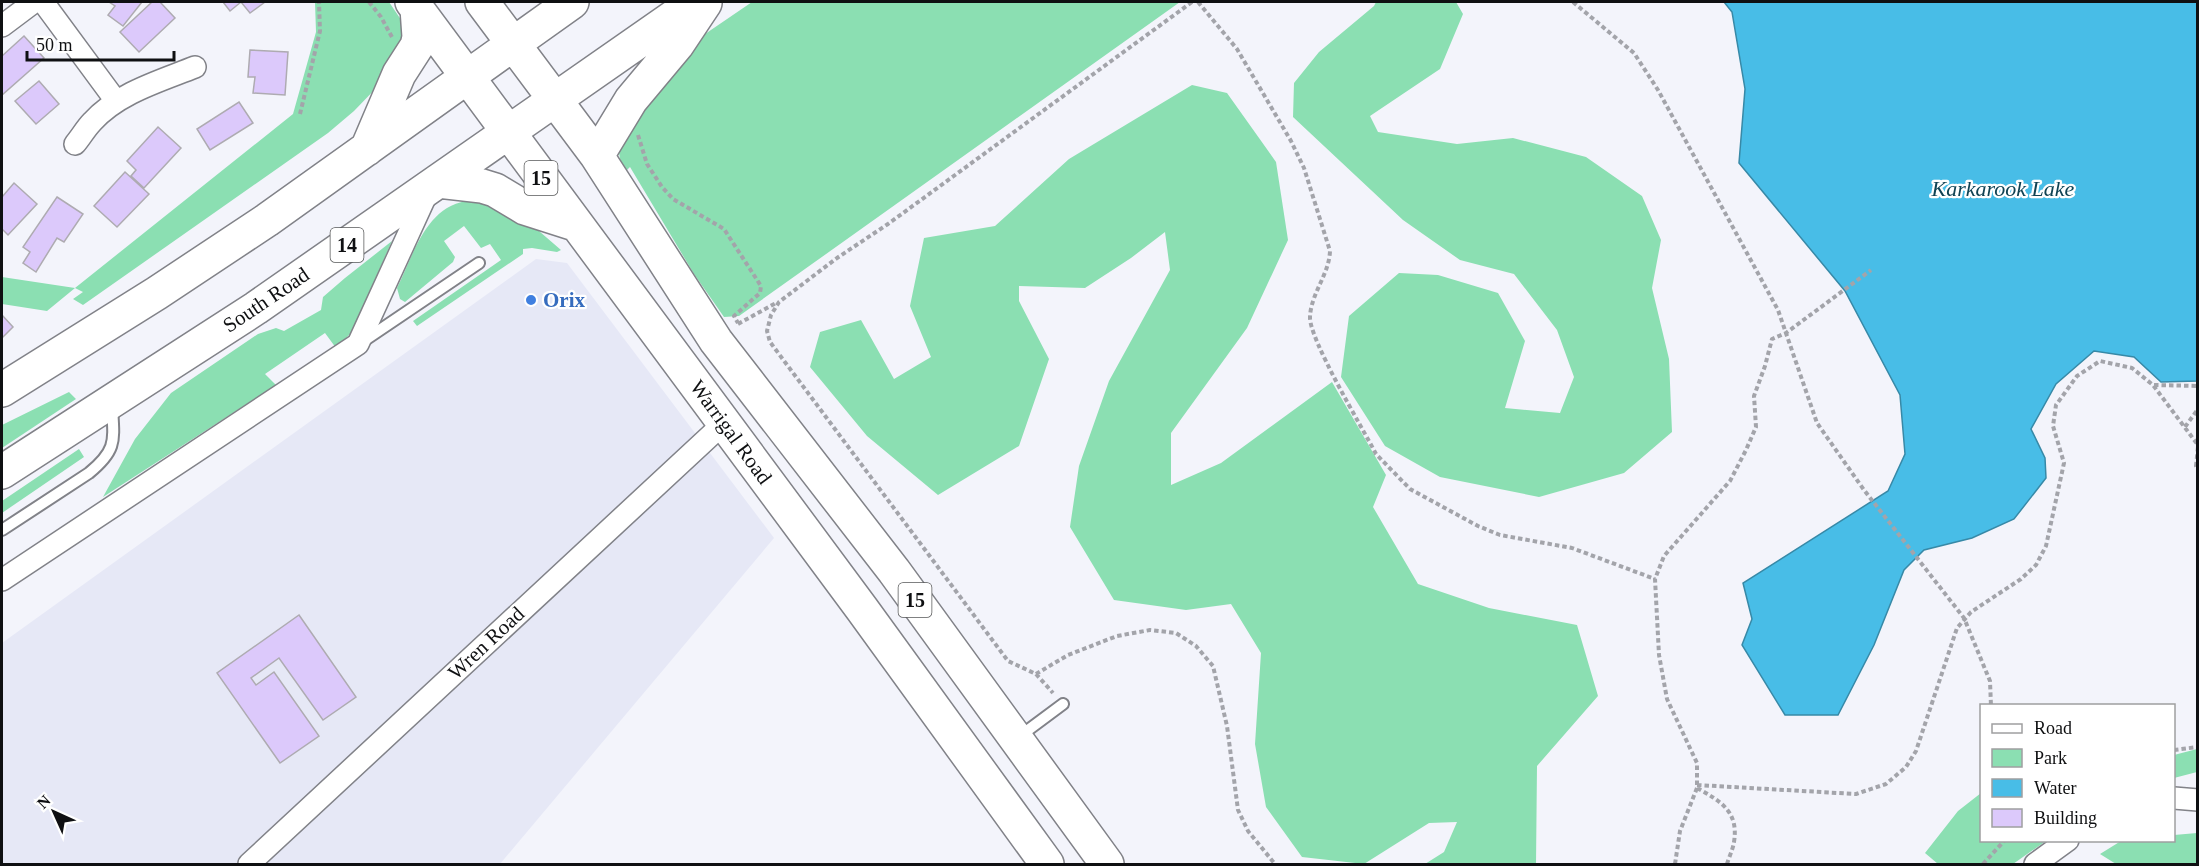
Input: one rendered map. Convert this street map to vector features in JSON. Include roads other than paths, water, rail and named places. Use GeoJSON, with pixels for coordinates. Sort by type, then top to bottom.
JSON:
{"type":"FeatureCollection","features":[{"type":"Feature","properties":{"kind":"highway","name":"Warrigal Road"},"geometry":{"type":"LineString","coordinates":[[482,2],[727,332],[894,571],[1107,864]]}},
{"type":"Feature","properties":{"kind":"highway"},"geometry":{"type":"LineString","coordinates":[[2,390],[157,293],[267,220],[572,2]]}},
{"type":"Feature","properties":{"kind":"highway","name":"14"},"geometry":{"type":"LineString","coordinates":[[555,99],[695,2]]}},
{"type":"Feature","properties":{"kind":"highway"},"geometry":{"type":"LineString","coordinates":[[597,156],[631,100],[676,45],[706,2]]}},
{"type":"Feature","properties":{"kind":"highway","name":"Warrigal Road"},"geometry":{"type":"LineString","coordinates":[[414,5],[1047,864]]}},
{"type":"Feature","properties":{"kind":"highway"},"geometry":{"type":"LineString","coordinates":[[367,149],[399,74],[417,46],[419,37],[414,5]]}},
{"type":"Feature","properties":{"kind":"highway","name":"South Road"},"geometry":{"type":"LineString","coordinates":[[2,472],[256,308],[555,99]]}},
{"type":"Feature","properties":{"kind":"highway"},"geometry":{"type":"LineString","coordinates":[[434,184],[482,186],[495,190],[525,208],[575,224]]}},
{"type":"Feature","properties":{"kind":"street"},"geometry":{"type":"LineString","coordinates":[[2,26],[34,2]]}},
{"type":"Feature","properties":{"kind":"street"},"geometry":{"type":"LineString","coordinates":[[43,2],[116,101]]}},
{"type":"Feature","properties":{"kind":"street"},"geometry":{"type":"LineString","coordinates":[[75,144],[92,121],[116,101],[139,89],[195,67]]}},
{"type":"Feature","properties":{"kind":"street"},"geometry":{"type":"LineString","coordinates":[[2,580],[358,345],[434,184]]}},
{"type":"Feature","properties":{"kind":"street","name":"Wren Road"},"geometry":{"type":"LineString","coordinates":[[249,864],[724,423]]}},
{"type":"Feature","properties":{"kind":"street"},"geometry":{"type":"LineString","coordinates":[[2175,798],[2198,800]]}},
{"type":"Feature","properties":{"kind":"street"},"geometry":{"type":"LineString","coordinates":[[2035,864],[2065,842]]}},
{"type":"Feature","properties":{"kind":"lane"},"geometry":{"type":"LineString","coordinates":[[358,345],[479,264]]}},
{"type":"Feature","properties":{"kind":"lane"},"geometry":{"type":"LineString","coordinates":[[2,530],[102,462],[114,442],[111,403]]}},
{"type":"Feature","properties":{"kind":"lane"},"geometry":{"type":"LineString","coordinates":[[1016,739],[1063,704]]}},
{"type":"Feature","properties":{"kind":"water","name":"Karkarook Lake"},"geometry":{"type":"Polygon","coordinates":[[[1724,2],[2197,2],[2197,381],[2161,382],[2134,357],[2094,351],[2056,384],[2031,429],[2045,458],[2046,478],[2014,519],[1972,538],[1924,550],[1904,570],[1874,645],[1838,715],[1785,715],[1742,645],[1752,619],[1743,583],[1888,491],[1905,454],[1900,395],[1845,291],[1739,163],[1745,89],[1732,12],[1724,2]]]}},
{"type":"Feature","properties":{"kind":"place","name":"Orix"},"geometry":{"type":"Point","coordinates":[531,300]}}]}
